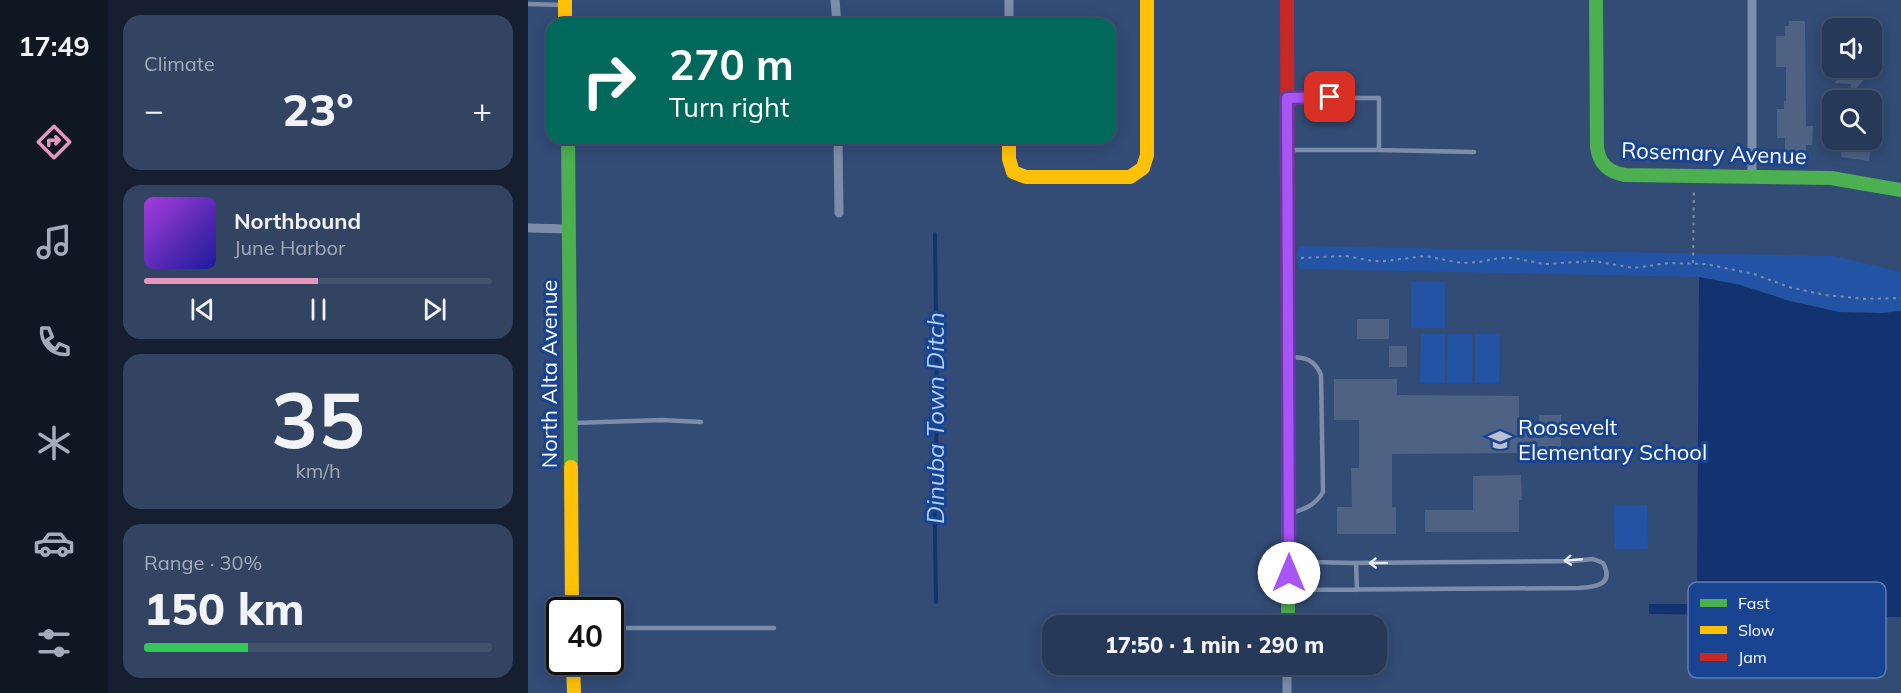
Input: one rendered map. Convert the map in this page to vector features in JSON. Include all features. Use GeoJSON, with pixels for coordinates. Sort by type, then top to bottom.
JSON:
{"type":"FeatureCollection","features":[{"type":"Feature","properties":{"kind":"street"},"geometry":{"type":"LineString","coordinates":[[835,0],[836,18]]}},
{"type":"Feature","properties":{"kind":"street"},"geometry":{"type":"LineString","coordinates":[[1009,0],[1009,18]]}},
{"type":"Feature","properties":{"kind":"street"},"geometry":{"type":"LineString","coordinates":[[1009,144],[1009,159],[1014,172],[1026,177],[1130,177],[1143,168],[1147,155],[1147,0]]}},
{"type":"Feature","properties":{"kind":"street"},"geometry":{"type":"LineString","coordinates":[[1287,0],[1290,556],[1288,615]]}},
{"type":"Feature","properties":{"kind":"street","name":"Rosemary Avenue"},"geometry":{"type":"LineString","coordinates":[[1596,0],[1597,147],[1602,164],[1612,172],[1625,175],[1831,178],[1900,187]]}},
{"type":"Feature","properties":{"kind":"street"},"geometry":{"type":"LineString","coordinates":[[1752,0],[1752,176]]}},
{"type":"Feature","properties":{"kind":"street","name":"North Alta Avenue"},"geometry":{"type":"LineString","coordinates":[[568,144],[572,597]]}},
{"type":"Feature","properties":{"kind":"street"},"geometry":{"type":"LineString","coordinates":[[838,144],[839,213]]}},
{"type":"Feature","properties":{"kind":"street"},"geometry":{"type":"LineString","coordinates":[[528,228],[569,229]]}},
{"type":"Feature","properties":{"kind":"street"},"geometry":{"type":"LineString","coordinates":[[573,675],[574,693]]}},
{"type":"Feature","properties":{"kind":"street"},"geometry":{"type":"LineString","coordinates":[[1287,675],[1287,693]]}},
{"type":"Feature","properties":{"kind":"lane"},"geometry":{"type":"LineString","coordinates":[[528,4],[565,3]]}},
{"type":"Feature","properties":{"kind":"lane"},"geometry":{"type":"LineString","coordinates":[[1287,98],[1379,98],[1379,150]]}},
{"type":"Feature","properties":{"kind":"lane"},"geometry":{"type":"LineString","coordinates":[[1288,150],[1474,152]]}},
{"type":"Feature","properties":{"kind":"lane"},"geometry":{"type":"LineString","coordinates":[[1289,357],[1308,359],[1318,367],[1321,375],[1323,492],[1317,501],[1307,508],[1289,514]]}},
{"type":"Feature","properties":{"kind":"lane"},"geometry":{"type":"LineString","coordinates":[[571,423],[662,420],[701,422]]}},
{"type":"Feature","properties":{"kind":"lane"},"geometry":{"type":"LineString","coordinates":[[1289,590],[1579,588],[1599,586],[1605,581],[1607,575],[1603,563],[1599,560],[1586,559],[1356,563],[1315,562],[1290,556]]}},
{"type":"Feature","properties":{"kind":"lane"},"geometry":{"type":"LineString","coordinates":[[1356,563],[1357,590]]}},
{"type":"Feature","properties":{"kind":"lane"},"geometry":{"type":"LineString","coordinates":[[624,628],[774,628]]}},
{"type":"Feature","properties":{"kind":"path"},"geometry":{"type":"LineString","coordinates":[[1693,263],[1694,176]]}},
{"type":"Feature","properties":{"kind":"path"},"geometry":{"type":"LineString","coordinates":[[1300,258],[1339,255],[1386,261],[1425,256],[1461,263],[1514,258],[1544,264],[1594,261],[1634,268],[1668,263],[1693,263],[1754,274],[1789,287],[1824,295],[1866,299],[1901,297]]}},
{"type":"Feature","properties":{"kind":"shaded area"},"geometry":{"type":"Polygon","coordinates":[[[1300,246],[1835,256],[1901,272],[1901,311],[1839,312],[1790,301],[1740,285],[1699,277],[1300,269],[1297,258],[1300,246]]]}},
{"type":"Feature","properties":{"kind":"shaded area"},"geometry":{"type":"Polygon","coordinates":[[[1699,277],[1740,285],[1790,301],[1839,312],[1901,311],[1901,617],[1886,617],[1886,582],[1697,582],[1699,277]]]}},
{"type":"Feature","properties":{"kind":"shaded area"},"geometry":{"type":"Polygon","coordinates":[[[1411,282],[1445,282],[1445,328],[1411,328],[1411,282]]]}},
{"type":"Feature","properties":{"kind":"shaded area"},"geometry":{"type":"Polygon","coordinates":[[[1421,334],[1445,334],[1445,383],[1420,383],[1421,334]]]}},
{"type":"Feature","properties":{"kind":"shaded area"},"geometry":{"type":"Polygon","coordinates":[[[1448,334],[1472,334],[1472,383],[1447,383],[1448,334]]]}},
{"type":"Feature","properties":{"kind":"shaded area"},"geometry":{"type":"Polygon","coordinates":[[[1475,334],[1500,334],[1499,383],[1475,383],[1475,334]]]}},
{"type":"Feature","properties":{"kind":"shaded area"},"geometry":{"type":"Polygon","coordinates":[[[1614,505],[1647,505],[1648,549],[1615,549],[1614,505]]]}},
{"type":"Feature","properties":{"kind":"shaded area"},"geometry":{"type":"Polygon","coordinates":[[[1649,604],[1688,604],[1688,614],[1649,614],[1649,604]]]}},
{"type":"Feature","properties":{"kind":"building"},"geometry":{"type":"Polygon","coordinates":[[[1789,21],[1805,21],[1806,126],[1813,126],[1812,145],[1806,145],[1806,154],[1785,154],[1785,138],[1777,138],[1777,109],[1784,109],[1784,101],[1786,101],[1786,67],[1776,67],[1776,36],[1785,36],[1785,26],[1789,26],[1789,21]]]}},
{"type":"Feature","properties":{"kind":"building"},"geometry":{"type":"Polygon","coordinates":[[[1839,78],[1866,78],[1855,90],[1850,90],[1851,84],[1834,83],[1839,78]]]}},
{"type":"Feature","properties":{"kind":"building"},"geometry":{"type":"Polygon","coordinates":[[[1842,150],[1871,150],[1869,161],[1841,157],[1842,150]]]}},
{"type":"Feature","properties":{"kind":"building"},"geometry":{"type":"Polygon","coordinates":[[[1357,319],[1389,319],[1389,339],[1357,339],[1357,319]]]}},
{"type":"Feature","properties":{"kind":"building"},"geometry":{"type":"Polygon","coordinates":[[[1389,346],[1407,346],[1407,367],[1389,367],[1389,346]]]}},
{"type":"Feature","properties":{"kind":"building"},"geometry":{"type":"Polygon","coordinates":[[[1334,379],[1397,379],[1397,395],[1519,396],[1519,427],[1539,427],[1539,415],[1561,415],[1561,448],[1521,448],[1521,453],[1392,454],[1392,507],[1396,507],[1396,534],[1337,534],[1337,507],[1352,507],[1351,468],[1359,468],[1359,420],[1334,420],[1334,379]]]}},
{"type":"Feature","properties":{"kind":"building"},"geometry":{"type":"Polygon","coordinates":[[[1521,475],[1522,500],[1519,500],[1519,532],[1425,532],[1425,510],[1473,510],[1473,476],[1521,475]]]}},
{"type":"Feature","properties":{"kind":"waterway","name":"Dinuba Town Ditch"},"geometry":{"type":"LineString","coordinates":[[935,234],[939,425],[934,469],[936,602]]}},
{"type":"Feature","properties":{"kind":"traffic: fast"},"geometry":{"type":"LineString","coordinates":[[1596,0],[1597,147],[1602,163],[1609,169],[1625,175],[1831,178],[1901,190]]}},
{"type":"Feature","properties":{"kind":"traffic: fast"},"geometry":{"type":"LineString","coordinates":[[568,144],[571,467]]}},
{"type":"Feature","properties":{"kind":"traffic: fast"},"geometry":{"type":"LineString","coordinates":[[1288,394],[1288,615]]}},
{"type":"Feature","properties":{"kind":"traffic: slow"},"geometry":{"type":"LineString","coordinates":[[565,0],[565,18]]}},
{"type":"Feature","properties":{"kind":"traffic: slow"},"geometry":{"type":"LineString","coordinates":[[1009,144],[1009,159],[1013,172],[1026,177],[1130,177],[1143,168],[1147,155],[1147,0]]}},
{"type":"Feature","properties":{"kind":"traffic: slow"},"geometry":{"type":"LineString","coordinates":[[571,467],[572,597]]}},
{"type":"Feature","properties":{"kind":"traffic: slow"},"geometry":{"type":"LineString","coordinates":[[573,675],[574,693]]}},
{"type":"Feature","properties":{"kind":"traffic: jam"},"geometry":{"type":"LineString","coordinates":[[1287,0],[1288,394]]}},
{"type":"Feature","properties":{"kind":"place","name":"Roosevelt Elementary School"},"geometry":{"type":"Point","coordinates":[1500,440]}},
{"type":"Feature","properties":{"kind":"route"},"geometry":{"type":"LineString","coordinates":[[1289,573],[1287,98],[1330,97]]}}]}
